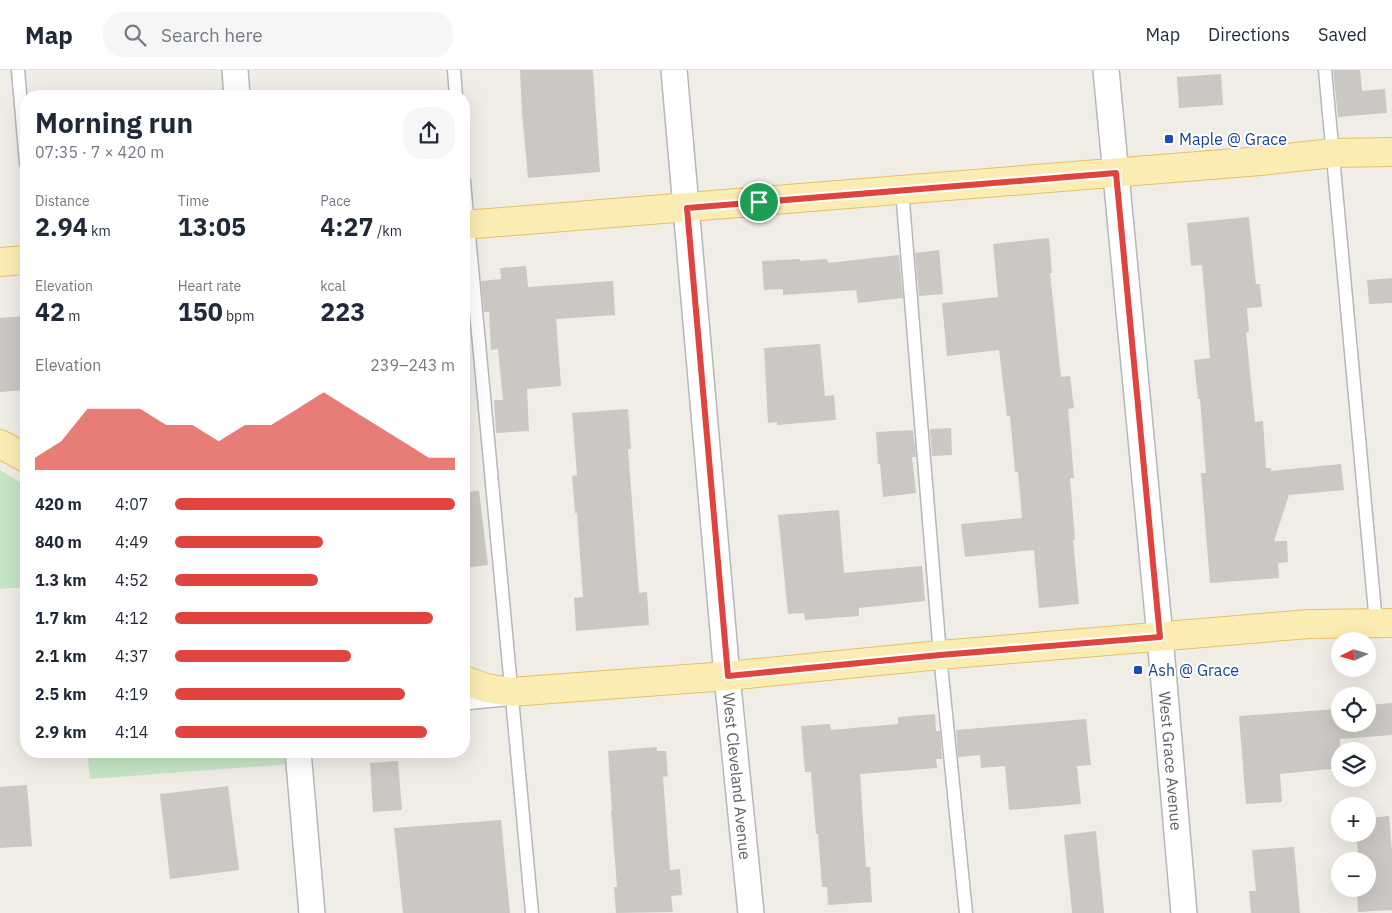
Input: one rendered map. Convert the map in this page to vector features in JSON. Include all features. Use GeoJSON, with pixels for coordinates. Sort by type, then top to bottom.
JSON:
{"type":"FeatureCollection","features":[{"type":"Feature","properties":{"kind":"main road"},"geometry":{"type":"LineString","coordinates":[[470,225],[1116,173],[1333,153],[1392,152]]}},
{"type":"Feature","properties":{"kind":"main road"},"geometry":{"type":"LineString","coordinates":[[0,262],[20,260]]}},
{"type":"Feature","properties":{"kind":"main road"},"geometry":{"type":"LineString","coordinates":[[0,444],[20,455]]}},
{"type":"Feature","properties":{"kind":"main road"},"geometry":{"type":"LineString","coordinates":[[470,682],[486,688],[511,692],[728,676],[940,655],[1309,624],[1384,623]]}},
{"type":"Feature","properties":{"kind":"street"},"geometry":{"type":"LineString","coordinates":[[235,70],[237,90]]}},
{"type":"Feature","properties":{"kind":"street","name":"West Cleveland Avenue"},"geometry":{"type":"LineString","coordinates":[[674,70],[751,913]]}},
{"type":"Feature","properties":{"kind":"street","name":"West Grace Avenue"},"geometry":{"type":"LineString","coordinates":[[1106,70],[1160,637],[1184,913]]}},
{"type":"Feature","properties":{"kind":"street"},"geometry":{"type":"LineString","coordinates":[[470,696],[511,692]]}},
{"type":"Feature","properties":{"kind":"street"},"geometry":{"type":"LineString","coordinates":[[299,758],[312,913]]}},
{"type":"Feature","properties":{"kind":"lane"},"geometry":{"type":"LineString","coordinates":[[18,70],[20,93]]}},
{"type":"Feature","properties":{"kind":"lane"},"geometry":{"type":"LineString","coordinates":[[454,70],[456,90]]}},
{"type":"Feature","properties":{"kind":"lane"},"geometry":{"type":"LineString","coordinates":[[1325,70],[1384,623]]}},
{"type":"Feature","properties":{"kind":"lane"},"geometry":{"type":"LineString","coordinates":[[902,190],[940,655],[966,913]]}},
{"type":"Feature","properties":{"kind":"lane"},"geometry":{"type":"LineString","coordinates":[[470,267],[532,913]]}},
{"type":"Feature","properties":{"kind":"green space"},"geometry":{"type":"Polygon","coordinates":[[[0,470],[20,482],[20,587],[0,589],[0,470]]]}},
{"type":"Feature","properties":{"kind":"green space"},"geometry":{"type":"Polygon","coordinates":[[[88,758],[289,758],[290,764],[90,779],[88,758]]]}},
{"type":"Feature","properties":{"kind":"building"},"geometry":{"type":"Polygon","coordinates":[[[520,70],[593,70],[600,172],[528,178],[520,70]]]}},
{"type":"Feature","properties":{"kind":"building"},"geometry":{"type":"Polygon","coordinates":[[[1333,70],[1360,70],[1362,91],[1385,89],[1387,113],[1338,117],[1333,70]]]}},
{"type":"Feature","properties":{"kind":"building"},"geometry":{"type":"Polygon","coordinates":[[[1221,74],[1223,105],[1179,108],[1177,77],[1221,74]]]}},
{"type":"Feature","properties":{"kind":"building"},"geometry":{"type":"Polygon","coordinates":[[[1249,217],[1256,284],[1260,284],[1262,307],[1247,308],[1249,332],[1246,333],[1255,422],[1263,421],[1266,468],[1271,468],[1271,471],[1341,464],[1344,490],[1289,495],[1274,541],[1287,541],[1288,562],[1278,563],[1279,578],[1210,583],[1201,473],[1206,473],[1200,399],[1198,399],[1194,360],[1210,358],[1202,265],[1191,266],[1187,223],[1249,217]]]}},
{"type":"Feature","properties":{"kind":"building"},"geometry":{"type":"Polygon","coordinates":[[[1049,238],[1052,273],[1050,273],[1061,377],[1070,376],[1074,408],[1068,409],[1074,478],[1070,478],[1075,540],[1073,540],[1079,604],[1039,608],[1034,550],[965,557],[961,524],[1022,518],[1018,472],[1015,472],[1010,416],[1007,416],[999,350],[947,356],[942,303],[998,297],[993,244],[1049,238]]]}},
{"type":"Feature","properties":{"kind":"building"},"geometry":{"type":"Polygon","coordinates":[[[939,250],[943,294],[919,296],[915,253],[939,250]]]}},
{"type":"Feature","properties":{"kind":"building"},"geometry":{"type":"Polygon","coordinates":[[[899,255],[903,298],[858,303],[856,290],[783,295],[783,289],[764,290],[762,261],[827,259],[828,263],[899,255]]]}},
{"type":"Feature","properties":{"kind":"building"},"geometry":{"type":"Polygon","coordinates":[[[526,266],[528,287],[613,281],[615,315],[556,319],[561,386],[527,389],[529,431],[496,433],[494,400],[503,400],[498,349],[491,350],[489,312],[484,312],[481,281],[501,279],[500,268],[526,266]]]}},
{"type":"Feature","properties":{"kind":"building"},"geometry":{"type":"Polygon","coordinates":[[[1392,278],[1392,303],[1369,304],[1367,280],[1392,278]]]}},
{"type":"Feature","properties":{"kind":"building"},"geometry":{"type":"Polygon","coordinates":[[[20,316],[20,390],[0,392],[0,318],[20,316]]]}},
{"type":"Feature","properties":{"kind":"building"},"geometry":{"type":"Polygon","coordinates":[[[820,344],[825,396],[834,395],[836,420],[777,425],[777,422],[768,423],[764,348],[820,344]]]}},
{"type":"Feature","properties":{"kind":"building"},"geometry":{"type":"Polygon","coordinates":[[[628,409],[631,449],[628,449],[639,593],[647,592],[649,625],[576,631],[574,598],[583,597],[577,513],[575,513],[572,476],[577,475],[572,413],[628,409]]]}},
{"type":"Feature","properties":{"kind":"building"},"geometry":{"type":"Polygon","coordinates":[[[951,428],[952,455],[932,456],[930,429],[951,428]]]}},
{"type":"Feature","properties":{"kind":"building"},"geometry":{"type":"Polygon","coordinates":[[[913,430],[916,457],[912,457],[916,493],[883,497],[876,432],[913,430]]]}},
{"type":"Feature","properties":{"kind":"building"},"geometry":{"type":"Polygon","coordinates":[[[479,491],[488,565],[470,567],[470,492],[479,491]]]}},
{"type":"Feature","properties":{"kind":"building"},"geometry":{"type":"Polygon","coordinates":[[[839,510],[844,573],[922,566],[925,601],[859,608],[859,616],[805,620],[804,613],[788,614],[778,515],[839,510]]]}},
{"type":"Feature","properties":{"kind":"building"},"geometry":{"type":"Polygon","coordinates":[[[1392,703],[1392,735],[1340,739],[1340,742],[1331,742],[1331,769],[1280,774],[1282,802],[1246,804],[1239,716],[1331,710],[1331,732],[1376,732],[1376,704],[1392,703]]]}},
{"type":"Feature","properties":{"kind":"building"},"geometry":{"type":"Polygon","coordinates":[[[935,714],[936,731],[940,731],[942,759],[936,759],[937,768],[860,774],[866,867],[870,867],[872,902],[828,905],[827,887],[822,887],[811,772],[805,772],[801,726],[830,724],[831,730],[898,724],[898,717],[935,714]]]}},
{"type":"Feature","properties":{"kind":"building"},"geometry":{"type":"Polygon","coordinates":[[[1086,719],[1091,765],[1077,766],[1081,804],[1009,810],[1005,766],[981,768],[980,755],[958,757],[956,730],[1086,719]]]}},
{"type":"Feature","properties":{"kind":"building"},"geometry":{"type":"Polygon","coordinates":[[[657,747],[657,751],[666,751],[668,776],[663,777],[670,870],[680,869],[682,895],[671,896],[673,912],[616,913],[614,887],[617,887],[608,751],[657,747]]]}},
{"type":"Feature","properties":{"kind":"building"},"geometry":{"type":"Polygon","coordinates":[[[398,761],[402,810],[373,812],[370,763],[398,761]]]}},
{"type":"Feature","properties":{"kind":"building"},"geometry":{"type":"Polygon","coordinates":[[[27,785],[32,846],[0,848],[0,787],[27,785]]]}},
{"type":"Feature","properties":{"kind":"building"},"geometry":{"type":"Polygon","coordinates":[[[228,786],[239,870],[170,879],[160,794],[228,786]]]}},
{"type":"Feature","properties":{"kind":"building"},"geometry":{"type":"Polygon","coordinates":[[[1389,816],[1392,852],[1392,910],[1358,912],[1357,897],[1376,897],[1376,852],[1358,852],[1357,842],[1376,842],[1376,817],[1389,816]]]}},
{"type":"Feature","properties":{"kind":"building"},"geometry":{"type":"Polygon","coordinates":[[[501,820],[510,913],[403,913],[394,828],[501,820]]]}},
{"type":"Feature","properties":{"kind":"building"},"geometry":{"type":"Polygon","coordinates":[[[1096,831],[1104,913],[1072,913],[1064,835],[1096,831]]]}},
{"type":"Feature","properties":{"kind":"building"},"geometry":{"type":"Polygon","coordinates":[[[1294,847],[1300,913],[1251,913],[1249,891],[1256,891],[1252,850],[1294,847]]]}},
{"type":"Feature","properties":{"kind":"place","name":"Maple @ Grace"},"geometry":{"type":"Point","coordinates":[1169,139]}},
{"type":"Feature","properties":{"kind":"place","name":"Ash @ Grace"},"geometry":{"type":"Point","coordinates":[1138,670]}},
{"type":"Feature","properties":{"kind":"route"},"geometry":{"type":"LineString","coordinates":[[1116,173],[1160,637],[940,655],[728,676],[687,208],[759,202],[1116,173]]}}]}
